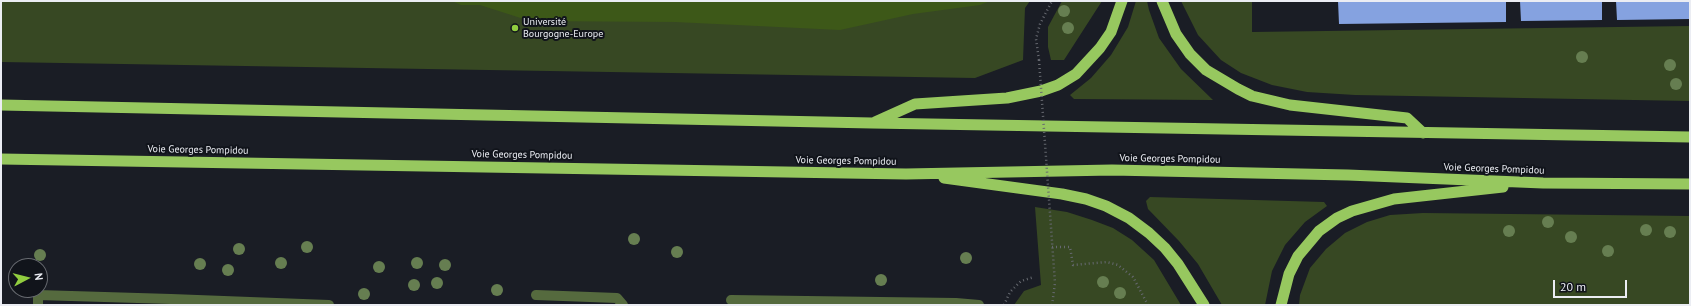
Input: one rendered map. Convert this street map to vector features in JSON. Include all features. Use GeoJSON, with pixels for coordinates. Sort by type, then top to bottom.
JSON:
{"type":"FeatureCollection","features":[{"type":"Feature","properties":{"kind":"highway"},"geometry":{"type":"LineString","coordinates":[[872,123],[915,104],[1008,98],[1040,91],[1058,85],[1076,74],[1100,48],[1111,32],[1122,1]]}},
{"type":"Feature","properties":{"kind":"highway"},"geometry":{"type":"LineString","coordinates":[[1162,1],[1176,34],[1190,54],[1206,70],[1238,89],[1258,98],[1290,105],[1407,118],[1424,132]]}},
{"type":"Feature","properties":{"kind":"highway"},"geometry":{"type":"LineString","coordinates":[[1,105],[872,123],[1690,137]]}},
{"type":"Feature","properties":{"kind":"highway","name":"Voie Georges Pompidou"},"geometry":{"type":"LineString","coordinates":[[1,159],[906,174],[1112,170],[1348,175],[1543,183],[1690,184]]}},
{"type":"Feature","properties":{"kind":"highway"},"geometry":{"type":"LineString","coordinates":[[906,174],[1062,194],[1086,199],[1106,206],[1129,218],[1149,233],[1165,248],[1178,264],[1204,305]]}},
{"type":"Feature","properties":{"kind":"highway"},"geometry":{"type":"LineString","coordinates":[[1281,305],[1289,274],[1298,256],[1319,231],[1337,218],[1347,213],[1394,199],[1543,183]]}},
{"type":"Feature","properties":{"kind":"street"},"geometry":{"type":"LineString","coordinates":[[38,305],[38,295],[171,302],[329,305]]}},
{"type":"Feature","properties":{"kind":"street"},"geometry":{"type":"LineString","coordinates":[[536,295],[617,298],[623,305]]}},
{"type":"Feature","properties":{"kind":"street"},"geometry":{"type":"LineString","coordinates":[[731,300],[956,303],[979,305]]}},
{"type":"Feature","properties":{"kind":"path"},"geometry":{"type":"LineString","coordinates":[[1052,1],[1040,24],[1036,39],[1039,60],[1055,283],[1052,305]]}},
{"type":"Feature","properties":{"kind":"path"},"geometry":{"type":"LineString","coordinates":[[1052,247],[1070,247],[1073,265],[1107,262],[1118,265],[1133,277],[1148,305]]}},
{"type":"Feature","properties":{"kind":"path"},"geometry":{"type":"LineString","coordinates":[[1004,305],[1010,292],[1021,281],[1034,277]]}},
{"type":"Feature","properties":{"kind":"green space","name":"Université Bourgogne-Europe"},"geometry":{"type":"Polygon","coordinates":[[[1,1],[1030,1],[1025,8],[1023,60],[975,78],[1,62],[1,1]]]}},
{"type":"Feature","properties":{"kind":"green space"},"geometry":{"type":"Polygon","coordinates":[[[452,1],[990,1],[980,5],[913,14],[840,30],[675,22],[530,21],[480,5],[461,5],[452,1]]]}},
{"type":"Feature","properties":{"kind":"green space"},"geometry":{"type":"Polygon","coordinates":[[[1062,1],[1102,1],[1064,60],[1051,60],[1048,47],[1048,27],[1062,1]]]}},
{"type":"Feature","properties":{"kind":"green space"},"geometry":{"type":"Polygon","coordinates":[[[1136,1],[1147,1],[1159,38],[1181,69],[1213,100],[1074,99],[1070,95],[1091,78],[1111,55],[1128,27],[1136,1]]]}},
{"type":"Feature","properties":{"kind":"green space"},"geometry":{"type":"Polygon","coordinates":[[[1181,1],[1252,1],[1252,32],[1690,26],[1690,101],[1355,95],[1307,92],[1272,85],[1241,73],[1221,60],[1198,35],[1181,1]]]}},
{"type":"Feature","properties":{"kind":"green space"},"geometry":{"type":"Polygon","coordinates":[[[1150,197],[1324,202],[1327,206],[1305,222],[1285,245],[1272,271],[1265,305],[1222,305],[1198,264],[1179,241],[1148,209],[1146,201],[1150,197]]]}},
{"type":"Feature","properties":{"kind":"green space"},"geometry":{"type":"Polygon","coordinates":[[[1035,207],[1067,212],[1092,220],[1113,228],[1132,240],[1154,260],[1181,305],[1014,305],[1024,291],[1041,285],[1035,207]]]}},
{"type":"Feature","properties":{"kind":"green space"},"geometry":{"type":"Polygon","coordinates":[[[1423,213],[1690,216],[1690,305],[1299,305],[1300,295],[1310,268],[1326,249],[1345,233],[1367,222],[1390,215],[1423,213]]]}},
{"type":"Feature","properties":{"kind":"building"},"geometry":{"type":"Polygon","coordinates":[[[1338,1],[1506,1],[1506,22],[1339,24],[1338,1]]]}},
{"type":"Feature","properties":{"kind":"building"},"geometry":{"type":"Polygon","coordinates":[[[1520,1],[1602,1],[1602,20],[1521,21],[1520,1]]]}},
{"type":"Feature","properties":{"kind":"building"},"geometry":{"type":"Polygon","coordinates":[[[1616,1],[1690,1],[1690,19],[1617,20],[1616,1]]]}},
{"type":"Feature","properties":{"kind":"place","name":"Université Bourgogne-Europe"},"geometry":{"type":"Point","coordinates":[515,28]}}]}
